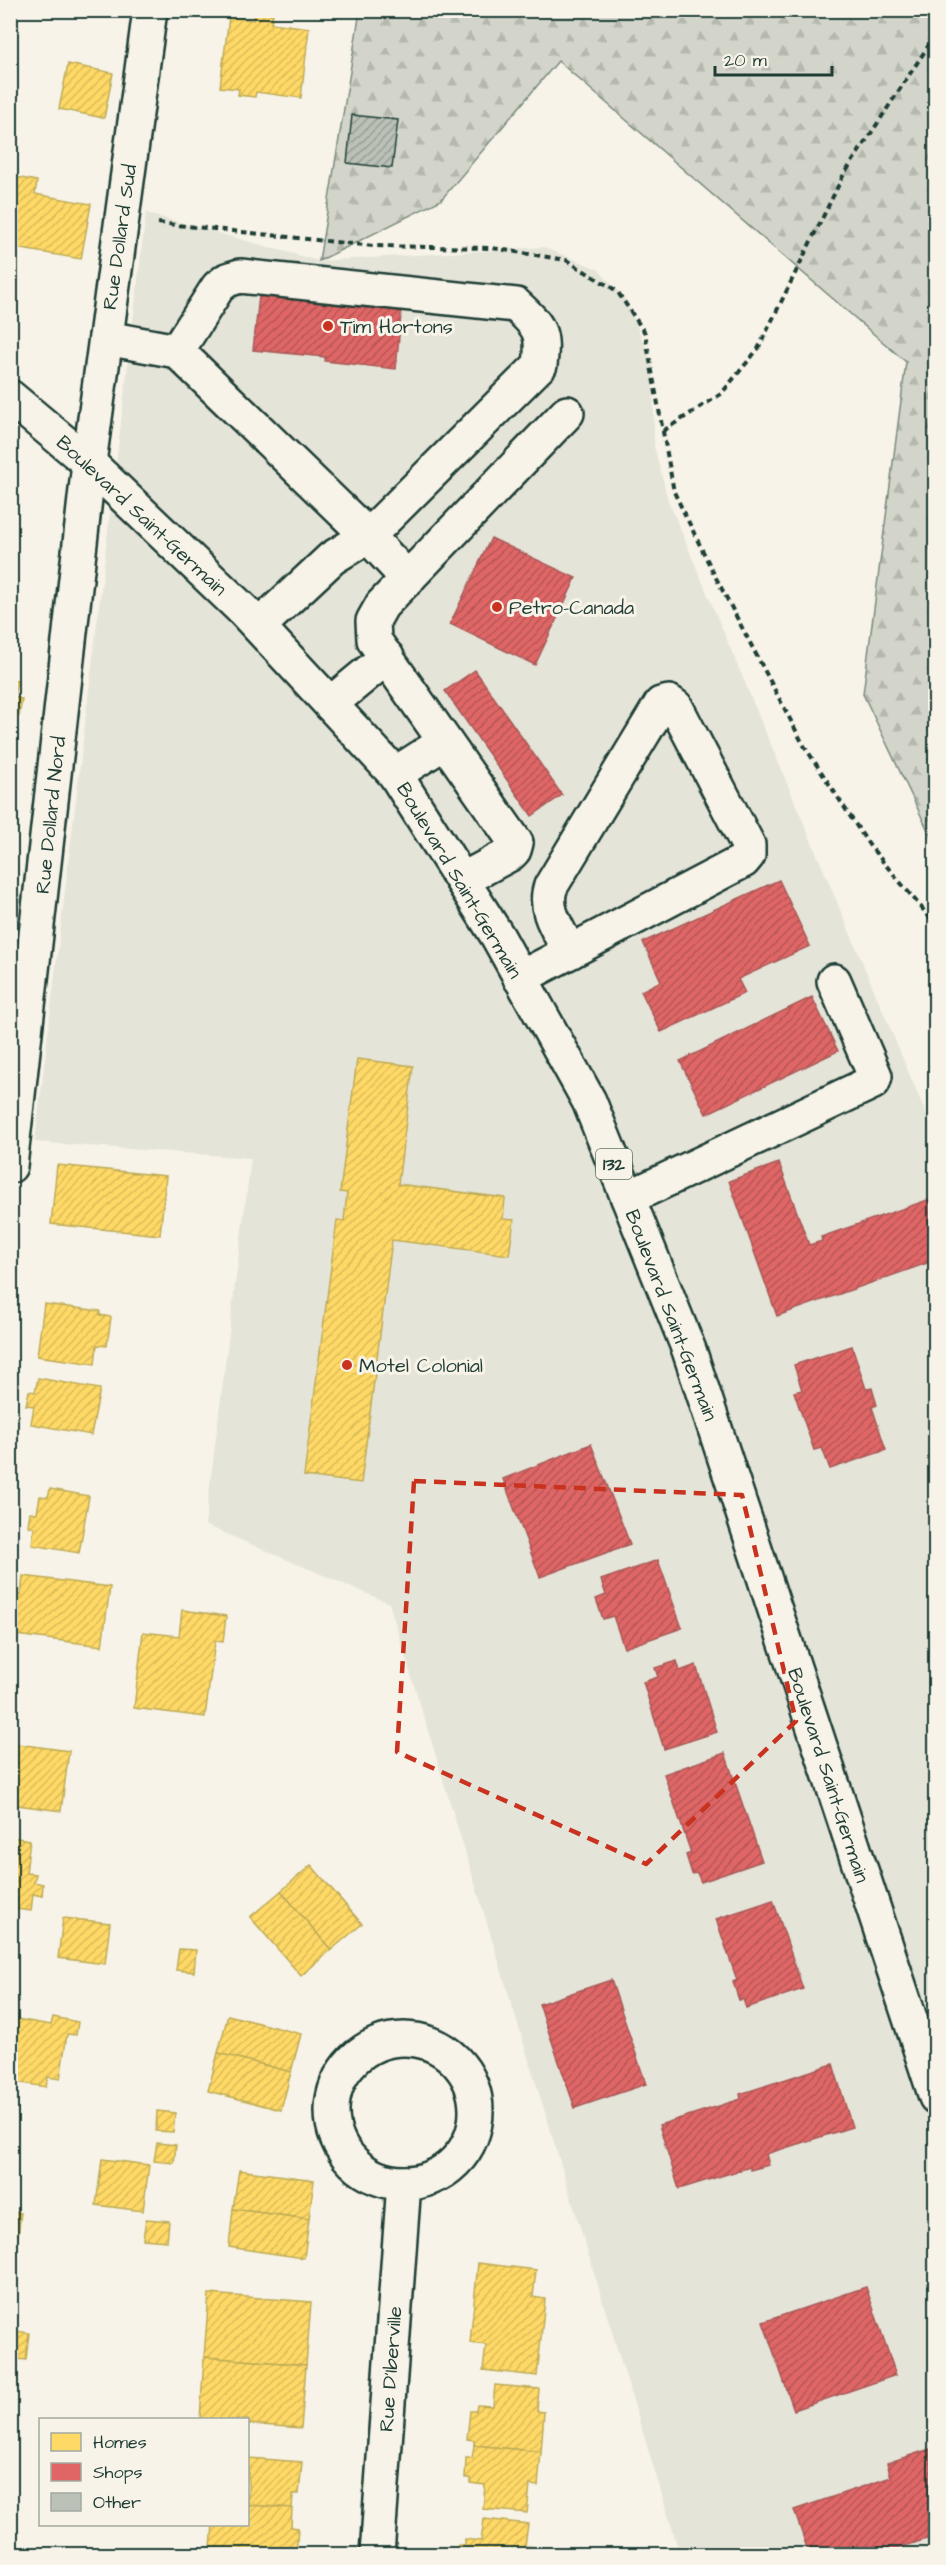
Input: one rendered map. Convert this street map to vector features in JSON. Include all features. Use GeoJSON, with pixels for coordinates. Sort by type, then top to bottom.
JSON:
{"type":"FeatureCollection","features":[{"type":"Feature","properties":{"kind":"street","name":"Rue Dollard Sud"},"geometry":{"type":"LineString","coordinates":[[88,463],[150,10]]}},
{"type":"Feature","properties":{"kind":"street"},"geometry":{"type":"LineString","coordinates":[[177,351],[218,287],[227,280],[240,276],[516,304],[534,322],[543,341],[540,365],[368,537],[332,558],[259,626]]}},
{"type":"Feature","properties":{"kind":"street"},"geometry":{"type":"LineString","coordinates":[[106,338],[177,351],[408,579]]}},
{"type":"Feature","properties":{"kind":"street","name":"Boulevard Saint-Germain"},"geometry":{"type":"LineString","coordinates":[[10,397],[88,463],[259,626],[395,774],[462,880],[589,1101],[689,1350],[934,2089]]}},
{"type":"Feature","properties":{"kind":"street"},"geometry":{"type":"LineString","coordinates":[[462,880],[510,854],[516,843],[374,640],[374,621],[382,605],[567,412]]}},
{"type":"Feature","properties":{"kind":"street","name":"Rue Dollard Nord"},"geometry":{"type":"LineString","coordinates":[[10,1167],[88,463]]}},
{"type":"Feature","properties":{"kind":"street"},"geometry":{"type":"LineString","coordinates":[[330,704],[387,657]]}},
{"type":"Feature","properties":{"kind":"street"},"geometry":{"type":"LineString","coordinates":[[520,978],[570,952],[743,861],[748,855],[748,845],[676,707],[669,702],[661,704],[547,895],[548,908],[570,952]]}},
{"type":"Feature","properties":{"kind":"street"},"geometry":{"type":"LineString","coordinates":[[395,774],[446,742]]}},
{"type":"Feature","properties":{"kind":"street"},"geometry":{"type":"LineString","coordinates":[[628,1198],[873,1082],[875,1076],[834,981]]}},
{"type":"Feature","properties":{"kind":"street"},"geometry":{"type":"LineString","coordinates":[[414,2039],[436,2046],[456,2060],[470,2080],[476,2103],[475,2127],[465,2150],[449,2168],[428,2179],[404,2183],[380,2179],[360,2168],[344,2151],[334,2129],[332,2106],[337,2082],[350,2062],[368,2048],[390,2040],[414,2039]]}},
{"type":"Feature","properties":{"kind":"street","name":"Rue D'Iberville"},"geometry":{"type":"LineString","coordinates":[[377,2554],[404,2183]]}},
{"type":"Feature","properties":{"kind":"path"},"geometry":{"type":"LineString","coordinates":[[663,431],[721,394],[758,349],[843,176],[936,34]]}},
{"type":"Feature","properties":{"kind":"path"},"geometry":{"type":"LineString","coordinates":[[122,219],[373,246],[492,249],[566,260],[617,291],[645,333],[674,492],[768,680],[803,744],[868,845],[936,925]]}},
{"type":"Feature","properties":{"kind":"highlighted area"},"geometry":{"type":"Polygon","coordinates":[[[414,1481],[742,1495],[796,1721],[646,1864],[397,1752],[414,1481]]]}},
{"type":"Feature","properties":{"kind":"shaded area"},"geometry":{"type":"Polygon","coordinates":[[[146,213],[319,261],[543,247],[598,269],[626,300],[653,365],[654,446],[668,500],[935,1135],[935,2554],[680,2554],[389,1603],[205,1525],[251,1158],[35,1142],[146,213]]]}},
{"type":"Feature","properties":{"kind":"green space"},"geometry":{"type":"Polygon","coordinates":[[[360,11],[935,11],[935,845],[863,694],[906,362],[558,61],[441,200],[319,261],[360,11]]]}},
{"type":"Feature","properties":{"kind":"building: Homes"},"geometry":{"type":"Polygon","coordinates":[[[254,12],[273,14],[271,23],[309,28],[301,98],[256,92],[255,97],[238,95],[239,89],[220,87],[229,17],[253,20],[254,12]]]}},
{"type":"Feature","properties":{"kind":"building: Homes"},"geometry":{"type":"Polygon","coordinates":[[[68,64],[113,73],[104,118],[59,109],[68,64]]]}},
{"type":"Feature","properties":{"kind":"building: Homes"},"geometry":{"type":"Polygon","coordinates":[[[11,176],[37,181],[35,194],[91,204],[81,259],[10,247],[10,230],[16,200],[10,199],[11,176]]]}},
{"type":"Feature","properties":{"kind":"building: Homes"},"geometry":{"type":"Polygon","coordinates":[[[10,680],[17,681],[14,697],[22,699],[19,716],[14,715],[10,734],[10,680]]]}},
{"type":"Feature","properties":{"kind":"building: Homes","name":"Motel Colonial"},"geometry":{"type":"Polygon","coordinates":[[[357,1059],[413,1066],[398,1184],[505,1198],[503,1219],[514,1220],[509,1255],[392,1240],[361,1483],[304,1476],[337,1220],[344,1221],[347,1193],[340,1192],[357,1059]]]}},
{"type":"Feature","properties":{"kind":"building: Homes"},"geometry":{"type":"Polygon","coordinates":[[[57,1165],[166,1176],[160,1235],[51,1224],[57,1165]]]}},
{"type":"Feature","properties":{"kind":"building: Homes"},"geometry":{"type":"Polygon","coordinates":[[[44,1304],[100,1311],[100,1315],[111,1317],[107,1346],[97,1345],[95,1364],[37,1356],[44,1304]]]}},
{"type":"Feature","properties":{"kind":"building: Homes"},"geometry":{"type":"Polygon","coordinates":[[[38,1378],[100,1389],[91,1435],[31,1424],[34,1406],[26,1405],[29,1391],[35,1392],[38,1378]]]}},
{"type":"Feature","properties":{"kind":"building: Homes"},"geometry":{"type":"Polygon","coordinates":[[[50,1489],[89,1496],[79,1553],[32,1545],[34,1527],[28,1526],[30,1512],[37,1513],[40,1496],[48,1497],[50,1489]]]}},
{"type":"Feature","properties":{"kind":"building: Homes"},"geometry":{"type":"Polygon","coordinates":[[[23,1576],[110,1587],[102,1646],[16,1635],[19,1613],[11,1612],[13,1594],[21,1595],[23,1576]]]}},
{"type":"Feature","properties":{"kind":"building: Homes"},"geometry":{"type":"Polygon","coordinates":[[[182,1610],[226,1616],[223,1642],[215,1641],[205,1717],[134,1708],[143,1632],[179,1636],[182,1610]]]}},
{"type":"Feature","properties":{"kind":"building: Homes"},"geometry":{"type":"Polygon","coordinates":[[[10,1743],[69,1751],[61,1811],[10,1804],[10,1743]]]}},
{"type":"Feature","properties":{"kind":"building: Homes"},"geometry":{"type":"Polygon","coordinates":[[[10,1837],[30,1840],[26,1873],[36,1874],[34,1882],[43,1884],[42,1896],[33,1894],[31,1911],[16,1909],[17,1898],[10,1897],[10,1837]]]}},
{"type":"Feature","properties":{"kind":"building: Homes"},"geometry":{"type":"Polygon","coordinates":[[[311,1865],[362,1924],[331,1950],[281,1891],[311,1865]]]}},
{"type":"Feature","properties":{"kind":"building: Homes"},"geometry":{"type":"Polygon","coordinates":[[[281,1891],[331,1950],[301,1976],[250,1917],[281,1891]]]}},
{"type":"Feature","properties":{"kind":"building: Homes"},"geometry":{"type":"Polygon","coordinates":[[[63,1918],[110,1923],[105,1964],[58,1958],[63,1918]]]}},
{"type":"Feature","properties":{"kind":"building: Homes"},"geometry":{"type":"Polygon","coordinates":[[[179,1949],[196,1950],[194,1972],[176,1970],[179,1949]]]}},
{"type":"Feature","properties":{"kind":"building: Homes"},"geometry":{"type":"Polygon","coordinates":[[[228,2015],[301,2034],[291,2072],[218,2053],[228,2015]]]}},
{"type":"Feature","properties":{"kind":"building: Homes"},"geometry":{"type":"Polygon","coordinates":[[[53,2017],[78,2022],[76,2035],[67,2034],[60,2079],[48,2077],[46,2087],[10,2081],[10,2018],[51,2025],[53,2017]]]}},
{"type":"Feature","properties":{"kind":"building: Homes"},"geometry":{"type":"Polygon","coordinates":[[[218,2053],[291,2072],[281,2110],[208,2091],[218,2053]]]}},
{"type":"Feature","properties":{"kind":"building: Homes"},"geometry":{"type":"Polygon","coordinates":[[[10,2110],[15,2110],[10,2153],[10,2110]]]}},
{"type":"Feature","properties":{"kind":"building: Homes"},"geometry":{"type":"Polygon","coordinates":[[[157,2111],[175,2113],[173,2132],[156,2131],[157,2111]]]}},
{"type":"Feature","properties":{"kind":"building: Homes"},"geometry":{"type":"Polygon","coordinates":[[[157,2143],[176,2145],[174,2163],[154,2161],[157,2143]]]}},
{"type":"Feature","properties":{"kind":"building: Homes"},"geometry":{"type":"Polygon","coordinates":[[[102,2159],[149,2165],[143,2211],[96,2205],[102,2159]]]}},
{"type":"Feature","properties":{"kind":"building: Homes"},"geometry":{"type":"Polygon","coordinates":[[[239,2170],[314,2180],[309,2219],[233,2209],[239,2170]]]}},
{"type":"Feature","properties":{"kind":"building: Homes"},"geometry":{"type":"Polygon","coordinates":[[[233,2209],[309,2219],[304,2258],[229,2247],[233,2209]]]}},
{"type":"Feature","properties":{"kind":"building: Homes"},"geometry":{"type":"Polygon","coordinates":[[[10,2212],[21,2213],[14,2265],[10,2265],[10,2212]]]}},
{"type":"Feature","properties":{"kind":"building: Homes"},"geometry":{"type":"Polygon","coordinates":[[[146,2219],[169,2221],[167,2241],[143,2239],[146,2219]]]}},
{"type":"Feature","properties":{"kind":"building: Homes"},"geometry":{"type":"Polygon","coordinates":[[[478,2263],[536,2270],[533,2297],[545,2299],[537,2376],[483,2370],[486,2345],[470,2343],[478,2263]]]}},
{"type":"Feature","properties":{"kind":"building: Homes"},"geometry":{"type":"Polygon","coordinates":[[[209,2294],[311,2302],[306,2365],[204,2357],[209,2294]]]}},
{"type":"Feature","properties":{"kind":"building: Homes"},"geometry":{"type":"Polygon","coordinates":[[[10,2308],[15,2308],[11,2330],[29,2333],[26,2360],[10,2358],[10,2308]]]}},
{"type":"Feature","properties":{"kind":"building: Homes"},"geometry":{"type":"Polygon","coordinates":[[[204,2357],[306,2365],[301,2428],[249,2424],[249,2418],[200,2418],[204,2357]]]}},
{"type":"Feature","properties":{"kind":"building: Homes"},"geometry":{"type":"Polygon","coordinates":[[[495,2385],[539,2389],[537,2411],[544,2412],[541,2452],[474,2445],[474,2440],[467,2439],[470,2411],[476,2411],[477,2405],[493,2406],[495,2385]]]}},
{"type":"Feature","properties":{"kind":"building: Homes"},"geometry":{"type":"Polygon","coordinates":[[[474,2445],[541,2452],[538,2486],[530,2485],[527,2513],[483,2509],[485,2485],[470,2483],[470,2478],[465,2478],[466,2458],[472,2458],[474,2445]]]}},
{"type":"Feature","properties":{"kind":"building: Homes"},"geometry":{"type":"Polygon","coordinates":[[[249,2458],[302,2462],[299,2494],[293,2494],[292,2508],[249,2505],[249,2458]]]}},
{"type":"Feature","properties":{"kind":"building: Homes"},"geometry":{"type":"Polygon","coordinates":[[[249,2505],[292,2508],[291,2527],[298,2528],[296,2554],[211,2548],[213,2526],[249,2526],[249,2505]]]}},
{"type":"Feature","properties":{"kind":"building: Homes"},"geometry":{"type":"Polygon","coordinates":[[[484,2519],[528,2524],[525,2546],[533,2547],[532,2554],[457,2554],[458,2545],[465,2545],[465,2539],[481,2541],[484,2519]]]}},
{"type":"Feature","properties":{"kind":"building: Shops","name":"Tim Hortons"},"geometry":{"type":"Polygon","coordinates":[[[285,291],[402,303],[396,369],[325,361],[325,357],[253,350],[259,296],[284,298],[285,291]]]}},
{"type":"Feature","properties":{"kind":"building: Shops"},"geometry":{"type":"Polygon","coordinates":[[[491,538],[576,578],[535,665],[450,624],[491,538]]]}},
{"type":"Feature","properties":{"kind":"building: Shops"},"geometry":{"type":"Polygon","coordinates":[[[475,670],[562,795],[532,816],[445,691],[475,670]]]}},
{"type":"Feature","properties":{"kind":"building: Shops"},"geometry":{"type":"Polygon","coordinates":[[[779,880],[810,946],[738,979],[745,993],[661,1032],[641,991],[661,981],[643,942],[779,880]]]}},
{"type":"Feature","properties":{"kind":"building: Shops"},"geometry":{"type":"Polygon","coordinates":[[[812,997],[838,1051],[706,1114],[680,1061],[812,997]]]}},
{"type":"Feature","properties":{"kind":"building: Shops"},"geometry":{"type":"Polygon","coordinates":[[[779,1163],[809,1245],[822,1241],[821,1237],[936,1197],[936,1260],[777,1316],[729,1181],[779,1163]]]}},
{"type":"Feature","properties":{"kind":"building: Shops"},"geometry":{"type":"Polygon","coordinates":[[[852,1346],[866,1389],[872,1388],[877,1405],[872,1407],[886,1450],[830,1469],[822,1448],[814,1450],[794,1392],[802,1390],[794,1365],[852,1346]]]}},
{"type":"Feature","properties":{"kind":"building: Shops"},"geometry":{"type":"Polygon","coordinates":[[[591,1444],[630,1544],[540,1577],[503,1479],[591,1444]]]}},
{"type":"Feature","properties":{"kind":"building: Shops"},"geometry":{"type":"Polygon","coordinates":[[[658,1560],[682,1628],[624,1648],[613,1616],[603,1619],[596,1599],[606,1595],[601,1580],[658,1560]]]}},
{"type":"Feature","properties":{"kind":"building: Shops"},"geometry":{"type":"Polygon","coordinates":[[[677,1661],[680,1671],[696,1665],[717,1732],[664,1749],[643,1682],[658,1677],[655,1668],[677,1661]]]}},
{"type":"Feature","properties":{"kind":"building: Shops"},"geometry":{"type":"Polygon","coordinates":[[[725,1753],[762,1861],[701,1882],[697,1873],[692,1874],[686,1855],[691,1853],[664,1774],[725,1753]]]}},
{"type":"Feature","properties":{"kind":"building: Shops"},"geometry":{"type":"Polygon","coordinates":[[[773,1900],[803,1989],[746,2008],[743,1999],[739,2000],[733,1982],[737,1980],[716,1919],[773,1900]]]}},
{"type":"Feature","properties":{"kind":"building: Shops"},"geometry":{"type":"Polygon","coordinates":[[[611,1980],[646,2084],[575,2108],[539,2004],[611,1980]]]}},
{"type":"Feature","properties":{"kind":"building: Shops"},"geometry":{"type":"Polygon","coordinates":[[[833,2064],[852,2127],[766,2154],[769,2165],[750,2170],[750,2167],[679,2189],[659,2125],[741,2099],[740,2094],[833,2064]]]}},
{"type":"Feature","properties":{"kind":"building: Shops"},"geometry":{"type":"Polygon","coordinates":[[[866,2287],[896,2375],[794,2410],[763,2322],[866,2287]]]}},
{"type":"Feature","properties":{"kind":"building: Shops"},"geometry":{"type":"Polygon","coordinates":[[[930,2449],[936,2464],[936,2536],[881,2554],[809,2554],[794,2510],[891,2477],[887,2463],[930,2449]]]}},
{"type":"Feature","properties":{"kind":"building: Other"},"geometry":{"type":"Polygon","coordinates":[[[352,115],[398,120],[392,168],[347,163],[352,115]]]}},
{"type":"Feature","properties":{"kind":"place","name":"Tim Hortons"},"geometry":{"type":"Point","coordinates":[328,326]}},
{"type":"Feature","properties":{"kind":"place","name":"Petro-Canada"},"geometry":{"type":"Point","coordinates":[497,607]}},
{"type":"Feature","properties":{"kind":"place","name":"Motel Colonial"},"geometry":{"type":"Point","coordinates":[347,1365]}}]}
